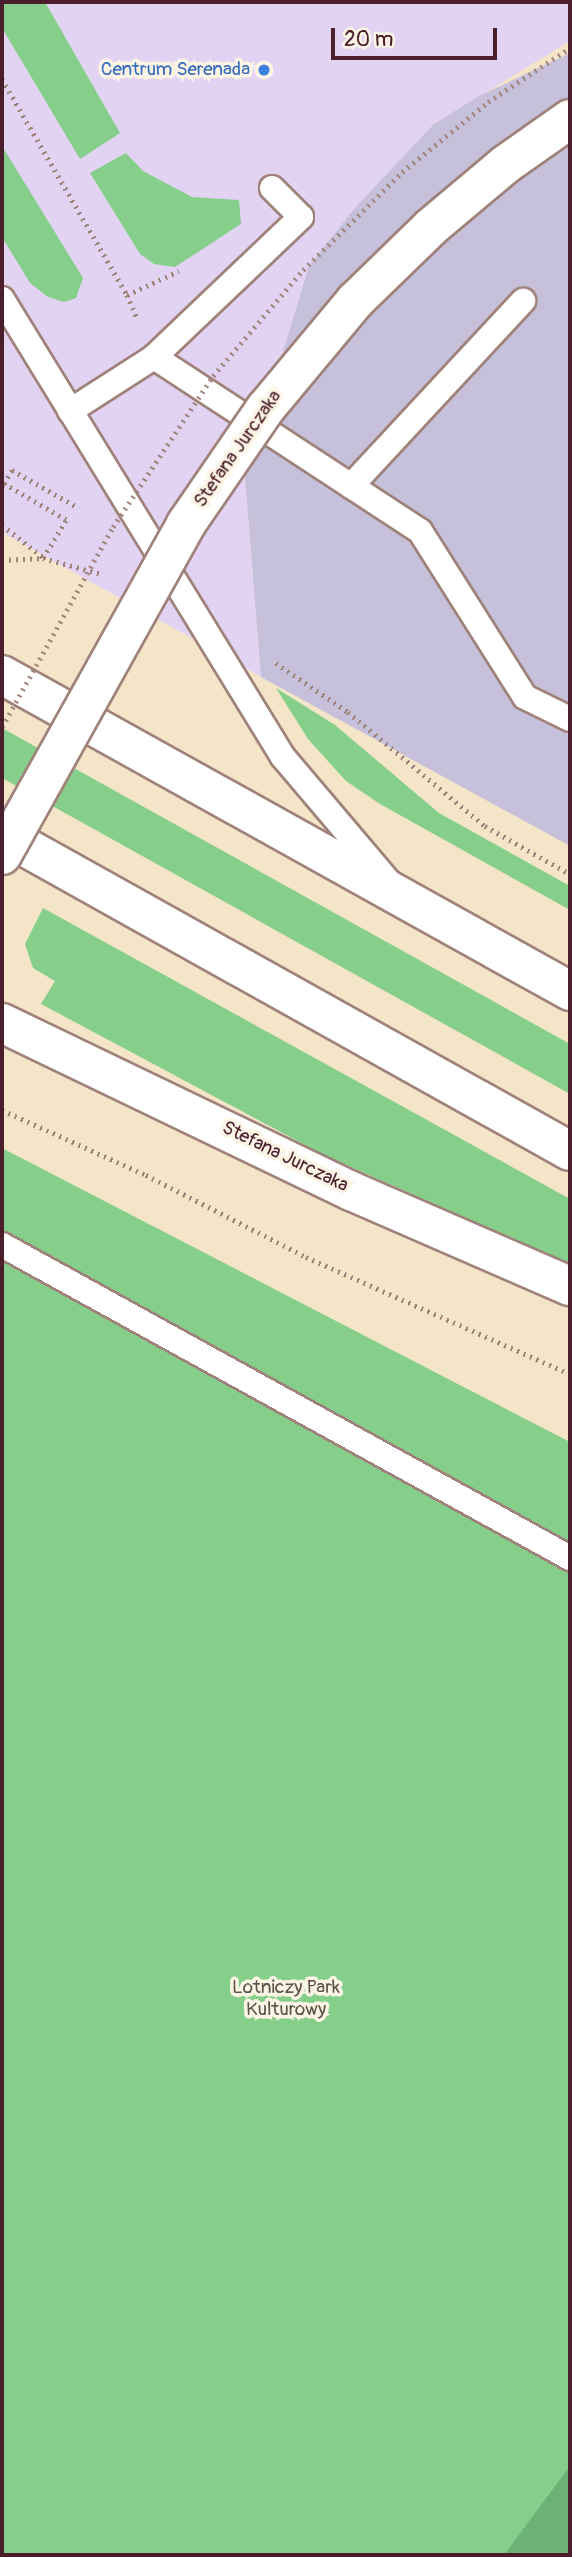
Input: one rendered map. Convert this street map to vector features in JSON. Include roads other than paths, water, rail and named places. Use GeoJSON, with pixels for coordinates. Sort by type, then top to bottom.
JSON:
{"type":"FeatureCollection","features":[{"type":"Feature","properties":{"kind":"street","name":"Stefana Jurczaka"},"geometry":{"type":"LineString","coordinates":[[2,855],[186,524],[265,409],[355,301],[431,227],[506,164],[570,119]]}},
{"type":"Feature","properties":{"kind":"street"},"geometry":{"type":"LineString","coordinates":[[2,675],[570,991]]}},
{"type":"Feature","properties":{"kind":"street"},"geometry":{"type":"LineString","coordinates":[[2,834],[570,1152]]}},
{"type":"Feature","properties":{"kind":"street","name":"Stefana Jurczaka"},"geometry":{"type":"LineString","coordinates":[[2,1023],[351,1191],[570,1286]]}},
{"type":"Feature","properties":{"kind":"lane"},"geometry":{"type":"LineString","coordinates":[[71,411],[153,357],[301,217],[272,188]]}},
{"type":"Feature","properties":{"kind":"lane"},"geometry":{"type":"LineString","coordinates":[[2,299],[283,757],[404,899]]}},
{"type":"Feature","properties":{"kind":"lane"},"geometry":{"type":"LineString","coordinates":[[351,486],[523,301]]}},
{"type":"Feature","properties":{"kind":"lane"},"geometry":{"type":"LineString","coordinates":[[153,357],[420,531],[525,697],[570,719]]}},
{"type":"Feature","properties":{"kind":"lane"},"geometry":{"type":"LineString","coordinates":[[2,1245],[570,1558]]}},
{"type":"Feature","properties":{"kind":"place","name":"Centrum Serenada"},"geometry":{"type":"Point","coordinates":[264,70]}},
{"type":"Feature","properties":{"kind":"park label","name":"Lotniczy Park Kulturowy"},"geometry":{"type":"Point","coordinates":[286,1999]}}]}
